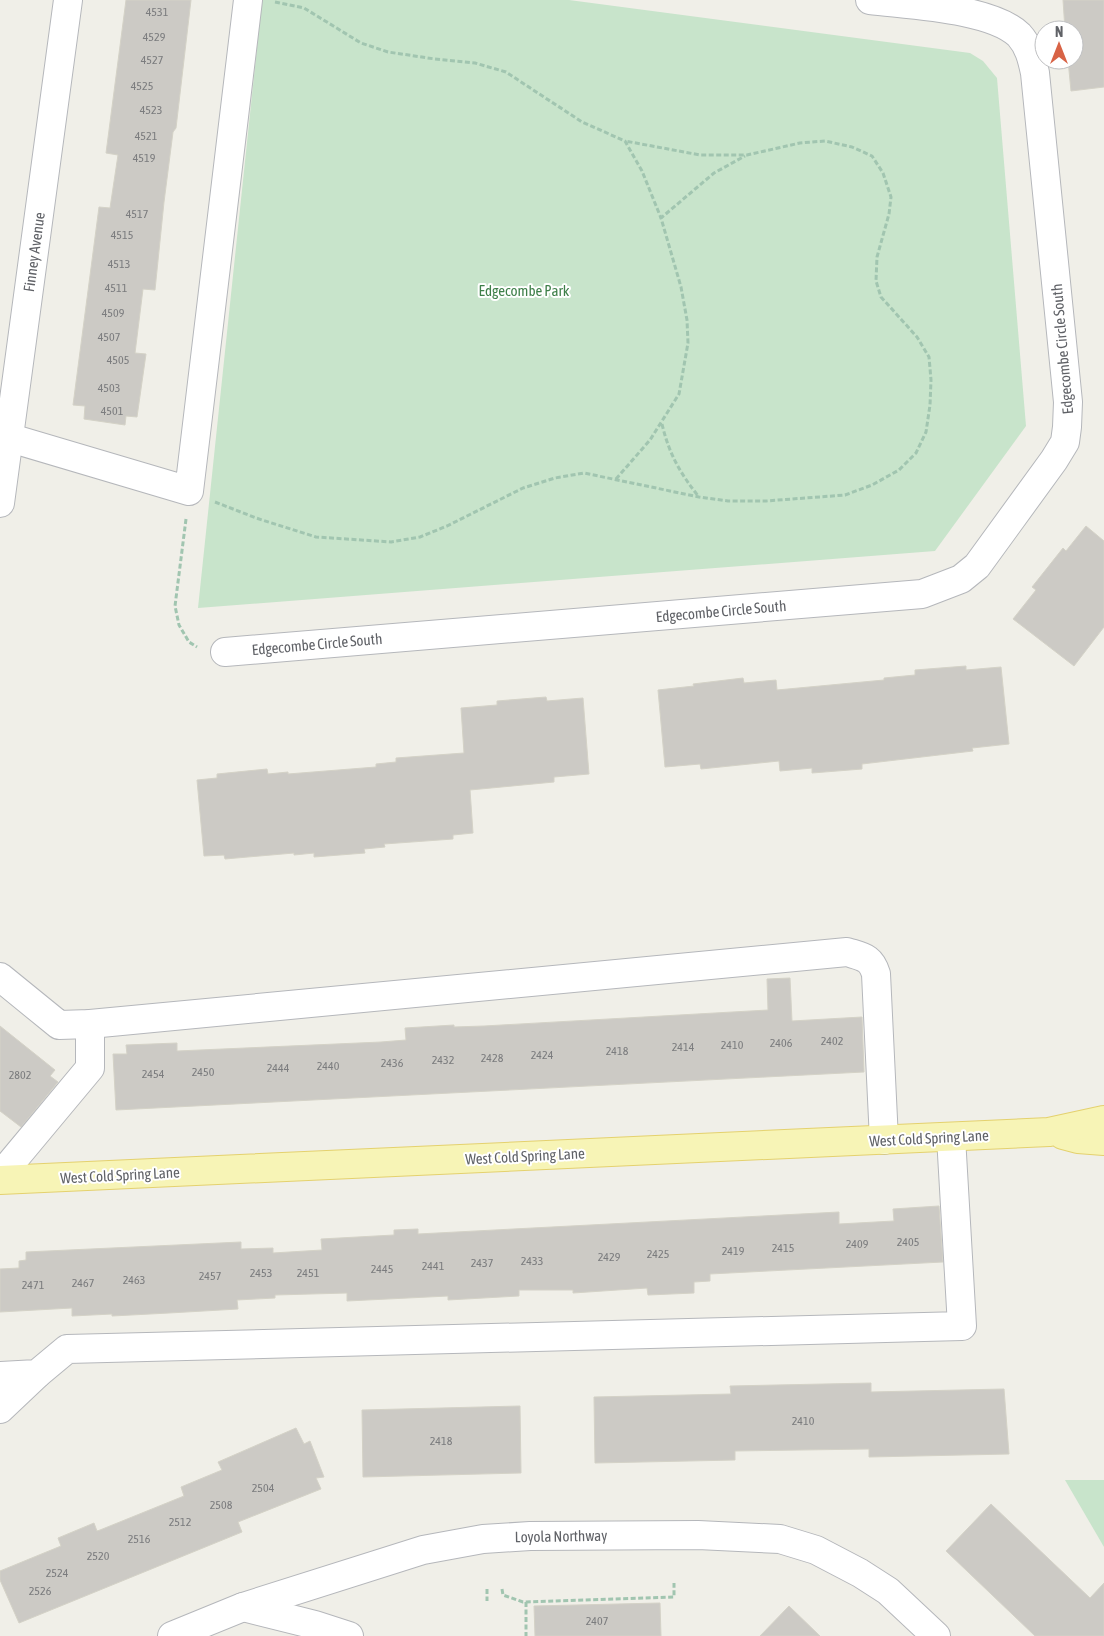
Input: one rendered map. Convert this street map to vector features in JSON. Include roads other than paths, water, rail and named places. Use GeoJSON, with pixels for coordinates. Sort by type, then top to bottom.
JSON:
{"type":"FeatureCollection","features":[{"type":"Feature","properties":{"kind":"main road","name":"West Cold Spring Lane"},"geometry":{"type":"LineString","coordinates":[[0,1180],[1049,1132],[1104,1120]]}},
{"type":"Feature","properties":{"kind":"main road","name":"West Cold Spring Lane"},"geometry":{"type":"LineString","coordinates":[[1049,1132],[1078,1139],[1104,1141]]}},
{"type":"Feature","properties":{"kind":"street","name":"Finney Avenue"},"geometry":{"type":"LineString","coordinates":[[0,503],[4,437],[68,0]]}},
{"type":"Feature","properties":{"kind":"street"},"geometry":{"type":"LineString","coordinates":[[4,437],[189,491],[257,0]]}},
{"type":"Feature","properties":{"kind":"street","name":"Edgecombe Circle South"},"geometry":{"type":"LineString","coordinates":[[224,652],[922,594],[961,579],[977,566],[1054,460],[1064,442],[1067,427],[1068,402],[1036,73],[1031,52],[1019,36],[1008,26],[966,6],[870,0]]}},
{"type":"Feature","properties":{"kind":"street"},"geometry":{"type":"LineString","coordinates":[[0,977],[58,1025],[90,1024],[848,952],[864,957],[873,964],[876,974],[884,1140]]}},
{"type":"Feature","properties":{"kind":"street"},"geometry":{"type":"LineString","coordinates":[[0,1176],[90,1068],[90,1024]]}},
{"type":"Feature","properties":{"kind":"street"},"geometry":{"type":"LineString","coordinates":[[0,1409],[36,1374],[67,1349],[962,1326],[952,1137]]}},
{"type":"Feature","properties":{"kind":"street"},"geometry":{"type":"LineString","coordinates":[[0,1376],[36,1374]]}},
{"type":"Feature","properties":{"kind":"street","name":"Loyola Northway"},"geometry":{"type":"LineString","coordinates":[[184,1634],[243,1607],[423,1550],[483,1539],[530,1536],[698,1535],[780,1539],[816,1550],[860,1573],[888,1591],[936,1636]]}},
{"type":"Feature","properties":{"kind":"street"},"geometry":{"type":"LineString","coordinates":[[243,1607],[315,1625],[349,1636]]}},
{"type":"Feature","properties":{"kind":"park label","name":"Edgecombe Park"},"geometry":{"type":"Point","coordinates":[524,290]}}]}
